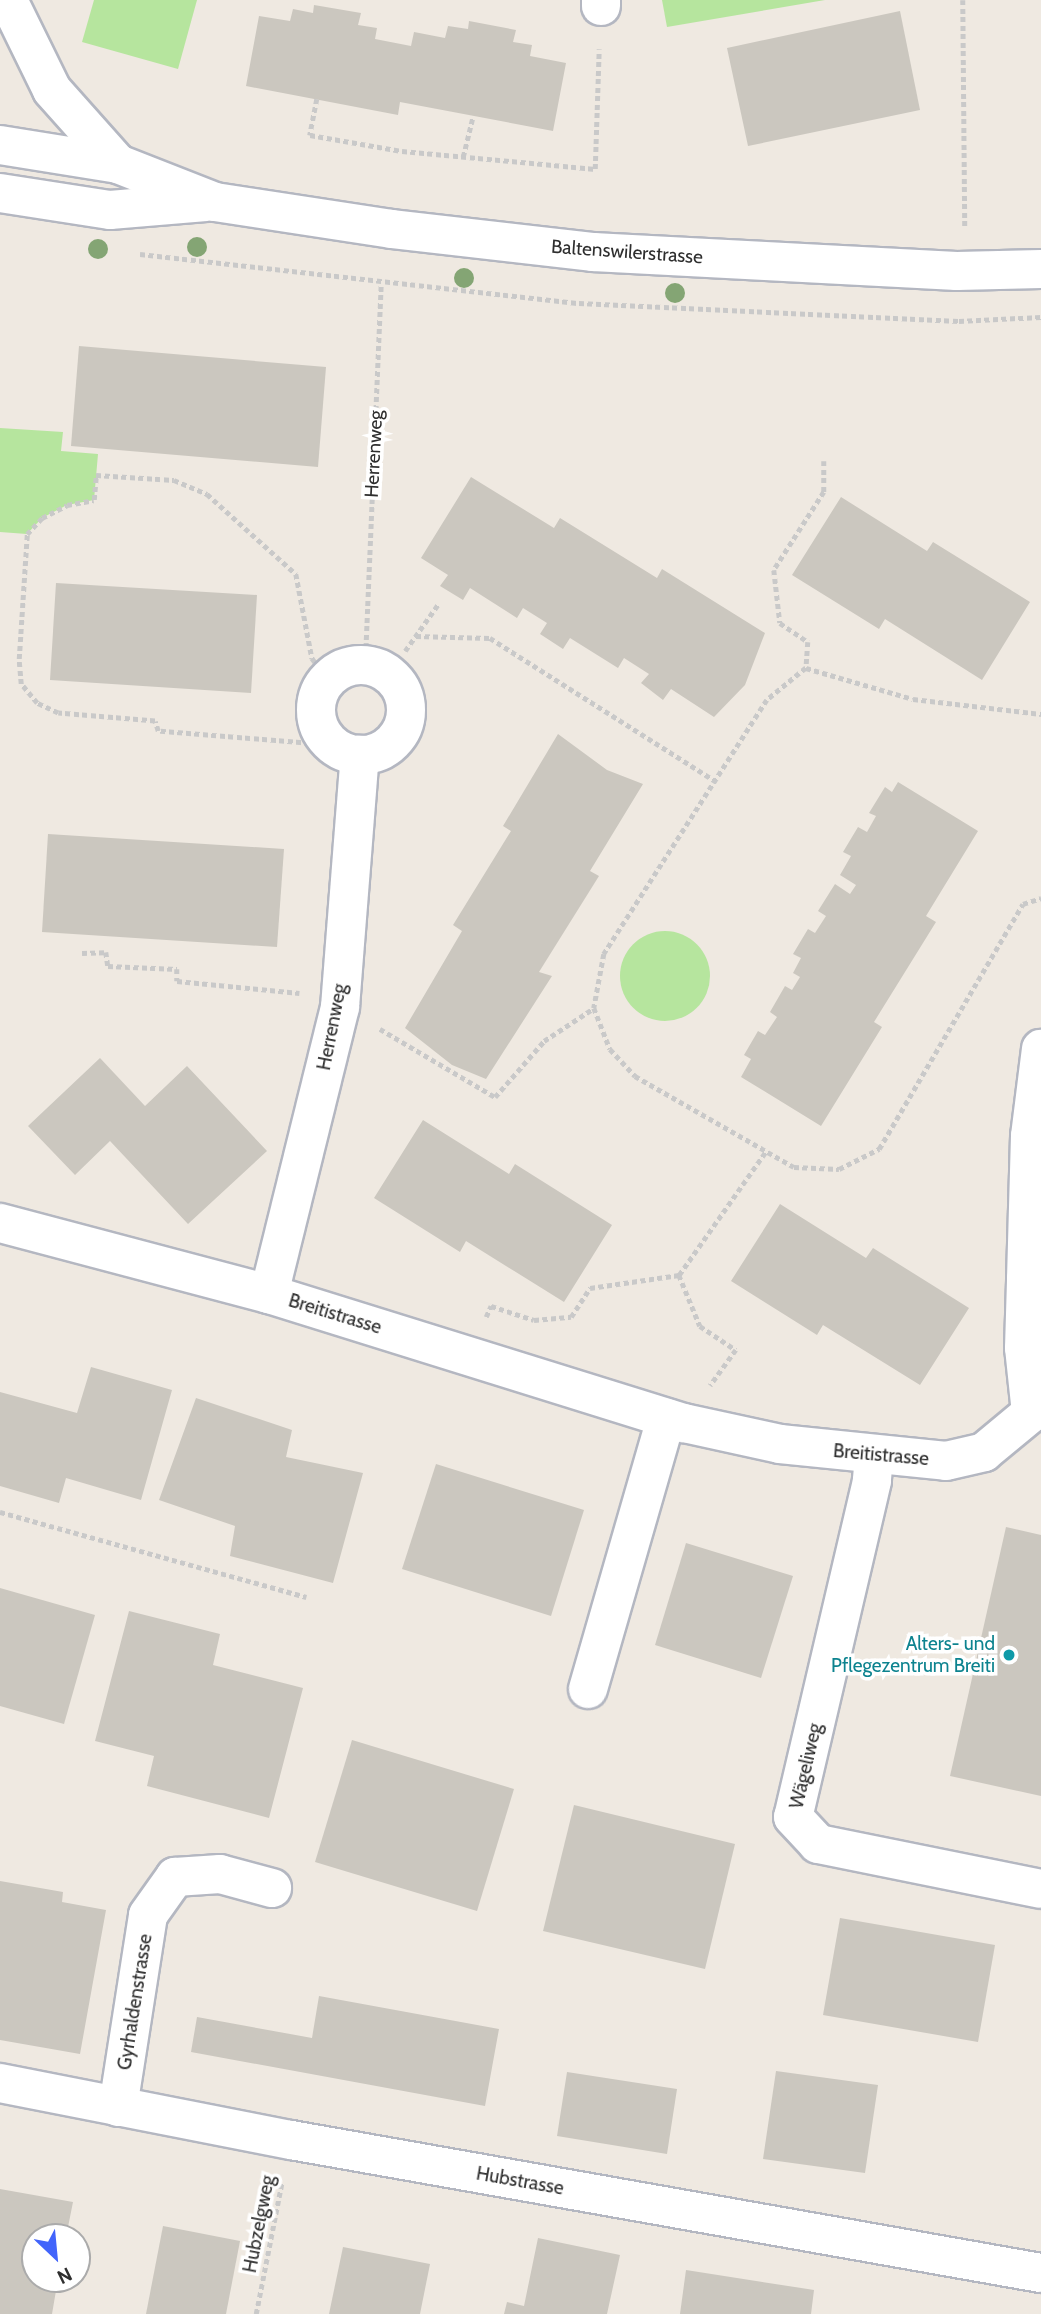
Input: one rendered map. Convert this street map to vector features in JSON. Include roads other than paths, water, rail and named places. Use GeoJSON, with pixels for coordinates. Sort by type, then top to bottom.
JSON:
{"type":"FeatureCollection","features":[{"type":"Feature","properties":{"kind":"street"},"geometry":{"type":"LineString","coordinates":[[8,0],[52,90],[118,164]]}},
{"type":"Feature","properties":{"kind":"street","name":"Baltenswilerstrasse"},"geometry":{"type":"LineString","coordinates":[[0,145],[118,164],[215,202],[392,229],[593,252],[957,271],[1041,270]]}},
{"type":"Feature","properties":{"kind":"street","name":"Baltenswilerstrasse"},"geometry":{"type":"LineString","coordinates":[[0,193],[110,210],[215,202]]}},
{"type":"Feature","properties":{"kind":"street","name":"Herrenweg"},"geometry":{"type":"LineString","coordinates":[[269,1294],[340,1007],[346,749],[317,719],[316,705],[328,679],[339,671],[365,665],[392,678],[406,705],[399,734],[375,753],[346,749]]}},
{"type":"Feature","properties":{"kind":"street"},"geometry":{"type":"LineString","coordinates":[[1036,1416],[1024,1348],[1030,1136],[1041,1049]]}},
{"type":"Feature","properties":{"kind":"street","name":"Breitistrasse"},"geometry":{"type":"LineString","coordinates":[[0,1223],[269,1294],[675,1420],[780,1444],[874,1456],[946,1461],[984,1452],[1036,1416]]}},
{"type":"Feature","properties":{"kind":"street"},"geometry":{"type":"LineString","coordinates":[[588,1689],[675,1420]]}},
{"type":"Feature","properties":{"kind":"street","name":"Wägeliweg"},"geometry":{"type":"LineString","coordinates":[[874,1456],[872,1481],[793,1816],[818,1844],[1041,1889]]}},
{"type":"Feature","properties":{"kind":"street","name":"Gyrhaldenstrasse"},"geometry":{"type":"LineString","coordinates":[[118,2107],[148,1915],[175,1877],[220,1874],[272,1888]]}},
{"type":"Feature","properties":{"kind":"street","name":"Hubstrasse"},"geometry":{"type":"LineString","coordinates":[[0,2083],[291,2140],[1041,2273]]}},
{"type":"Feature","properties":{"kind":"place","name":"Alters- und Pflegezentrum Breiti"},"geometry":{"type":"Point","coordinates":[1009,1655]}}]}
